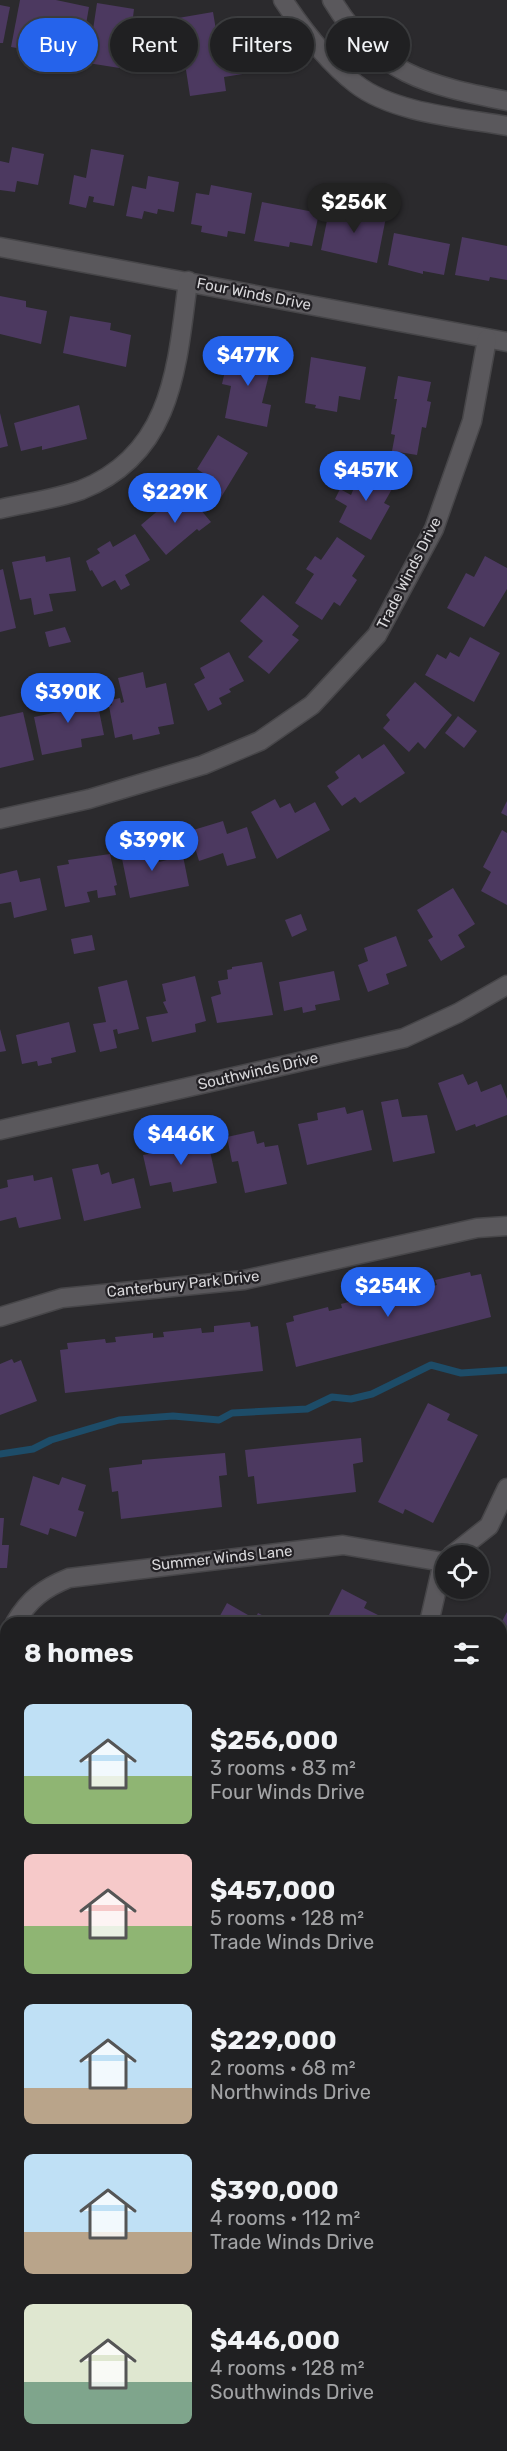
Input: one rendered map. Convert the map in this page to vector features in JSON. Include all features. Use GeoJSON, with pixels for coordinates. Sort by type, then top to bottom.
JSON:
{"type":"FeatureCollection","features":[{"type":"Feature","properties":{"kind":"street"},"geometry":{"type":"LineString","coordinates":[[283,0],[301,27],[357,85],[394,103],[507,126]]}},
{"type":"Feature","properties":{"kind":"street"},"geometry":{"type":"LineString","coordinates":[[332,0],[353,31],[373,51],[399,70],[420,81],[445,89],[507,100]]}},
{"type":"Feature","properties":{"kind":"street","name":"Four Winds Drive"},"geometry":{"type":"LineString","coordinates":[[0,247],[507,342]]}},
{"type":"Feature","properties":{"kind":"street"},"geometry":{"type":"LineString","coordinates":[[0,509],[81,490],[116,471],[143,447],[165,409],[176,372],[188,282]]}},
{"type":"Feature","properties":{"kind":"street","name":"Trade Winds Drive"},"geometry":{"type":"LineString","coordinates":[[0,819],[89,799],[203,765],[260,741],[312,705],[377,635],[434,529],[472,421],[487,339]]}},
{"type":"Feature","properties":{"kind":"street","name":"Southwinds Drive"},"geometry":{"type":"LineString","coordinates":[[0,1130],[404,1038],[507,986]]}},
{"type":"Feature","properties":{"kind":"street","name":"Canterbury Park Drive"},"geometry":{"type":"LineString","coordinates":[[0,1317],[62,1298],[244,1280],[477,1228],[507,1226]]}},
{"type":"Feature","properties":{"kind":"street"},"geometry":{"type":"LineString","coordinates":[[464,1545],[489,1526],[507,1488]]}},
{"type":"Feature","properties":{"kind":"street","name":"Summer Winds Lane"},"geometry":{"type":"LineString","coordinates":[[18,1617],[26,1604],[47,1586],[69,1578],[145,1567],[343,1545],[435,1558]]}},
{"type":"Feature","properties":{"kind":"street"},"geometry":{"type":"LineString","coordinates":[[431,1617],[435,1599]]}},
{"type":"Feature","properties":{"kind":"building"},"geometry":{"type":"Polygon","coordinates":[[[20,0],[56,0],[89,7],[87,18],[18,18],[18,48],[11,47],[20,0]]]}},
{"type":"Feature","properties":{"kind":"building"},"geometry":{"type":"Polygon","coordinates":[[[97,3],[134,9],[133,17],[139,18],[110,18],[110,67],[98,65],[98,18],[95,18],[97,3]]]}},
{"type":"Feature","properties":{"kind":"building"},"geometry":{"type":"Polygon","coordinates":[[[0,5],[10,7],[3,43],[0,43],[0,5]]]}},
{"type":"Feature","properties":{"kind":"building"},"geometry":{"type":"Polygon","coordinates":[[[213,12],[214,18],[210,18],[210,72],[255,72],[224,77],[226,91],[190,96],[186,72],[198,72],[198,18],[178,18],[213,12]]]}},
{"type":"Feature","properties":{"kind":"building"},"geometry":{"type":"Polygon","coordinates":[[[12,147],[44,154],[38,185],[17,181],[15,192],[0,190],[0,161],[9,163],[12,147]]]}},
{"type":"Feature","properties":{"kind":"building"},"geometry":{"type":"Polygon","coordinates":[[[91,149],[124,155],[114,206],[93,202],[94,197],[89,196],[86,208],[69,204],[74,175],[86,178],[91,149]]]}},
{"type":"Feature","properties":{"kind":"building"},"geometry":{"type":"Polygon","coordinates":[[[148,176],[179,182],[174,212],[158,209],[157,214],[144,211],[142,219],[126,216],[132,186],[146,189],[148,176]]]}},
{"type":"Feature","properties":{"kind":"building"},"geometry":{"type":"Polygon","coordinates":[[[211,185],[252,193],[245,234],[228,231],[227,237],[201,232],[202,226],[191,224],[196,193],[209,195],[211,185]]]}},
{"type":"Feature","properties":{"kind":"building"},"geometry":{"type":"Polygon","coordinates":[[[262,202],[319,213],[312,246],[290,242],[289,247],[254,241],[262,202]]]}},
{"type":"Feature","properties":{"kind":"building"},"geometry":{"type":"Polygon","coordinates":[[[330,206],[386,217],[377,263],[321,250],[330,206]]]}},
{"type":"Feature","properties":{"kind":"building"},"geometry":{"type":"Polygon","coordinates":[[[394,233],[450,244],[444,275],[423,271],[423,274],[388,265],[394,233]]]}},
{"type":"Feature","properties":{"kind":"building"},"geometry":{"type":"Polygon","coordinates":[[[462,237],[507,246],[507,280],[490,277],[489,281],[455,275],[462,237]]]}},
{"type":"Feature","properties":{"kind":"building"},"geometry":{"type":"Polygon","coordinates":[[[0,296],[26,301],[26,307],[47,311],[41,344],[0,334],[0,296]]]}},
{"type":"Feature","properties":{"kind":"building"},"geometry":{"type":"Polygon","coordinates":[[[70,316],[111,323],[110,330],[131,335],[126,367],[63,353],[70,316]]]}},
{"type":"Feature","properties":{"kind":"building"},"geometry":{"type":"Polygon","coordinates":[[[238,346],[274,354],[262,403],[271,405],[267,427],[225,418],[231,386],[222,384],[227,362],[235,364],[238,346]]]}},
{"type":"Feature","properties":{"kind":"building"},"geometry":{"type":"Polygon","coordinates":[[[311,357],[366,367],[360,400],[339,396],[337,412],[315,408],[316,405],[305,403],[311,357]]]}},
{"type":"Feature","properties":{"kind":"building"},"geometry":{"type":"Polygon","coordinates":[[[398,376],[431,382],[427,401],[431,402],[426,428],[422,427],[417,455],[392,451],[395,435],[391,434],[398,376]]]}},
{"type":"Feature","properties":{"kind":"building"},"geometry":{"type":"Polygon","coordinates":[[[79,405],[87,439],[42,450],[42,446],[21,451],[14,423],[79,405]]]}},
{"type":"Feature","properties":{"kind":"building"},"geometry":{"type":"Polygon","coordinates":[[[0,413],[8,446],[0,448],[0,413]]]}},
{"type":"Feature","properties":{"kind":"building"},"geometry":{"type":"Polygon","coordinates":[[[218,435],[248,453],[220,499],[196,484],[203,473],[197,469],[218,435]]]}},
{"type":"Feature","properties":{"kind":"building"},"geometry":{"type":"Polygon","coordinates":[[[364,464],[396,482],[384,503],[390,506],[371,540],[339,522],[347,506],[335,499],[340,489],[351,495],[364,464]]]}},
{"type":"Feature","properties":{"kind":"building"},"geometry":{"type":"Polygon","coordinates":[[[189,496],[211,522],[199,531],[197,529],[166,555],[141,525],[167,503],[173,510],[189,496]]]}},
{"type":"Feature","properties":{"kind":"building"},"geometry":{"type":"Polygon","coordinates":[[[135,534],[150,560],[125,575],[130,585],[121,590],[115,580],[102,587],[92,570],[90,571],[86,561],[100,553],[97,549],[110,541],[113,547],[135,534]]]}},
{"type":"Feature","properties":{"kind":"building"},"geometry":{"type":"Polygon","coordinates":[[[337,537],[365,556],[352,576],[357,580],[340,606],[334,602],[322,620],[295,603],[314,574],[306,569],[315,556],[321,560],[337,537]]]}},
{"type":"Feature","properties":{"kind":"building"},"geometry":{"type":"Polygon","coordinates":[[[45,556],[46,562],[70,557],[76,591],[49,594],[53,611],[34,615],[31,598],[20,600],[12,562],[45,556]]]}},
{"type":"Feature","properties":{"kind":"building"},"geometry":{"type":"Polygon","coordinates":[[[485,556],[507,568],[507,589],[484,627],[447,608],[466,573],[474,577],[485,556]]]}},
{"type":"Feature","properties":{"kind":"building"},"geometry":{"type":"Polygon","coordinates":[[[3,569],[16,628],[0,632],[0,570],[3,569]]]}},
{"type":"Feature","properties":{"kind":"building"},"geometry":{"type":"Polygon","coordinates":[[[263,595],[299,626],[292,635],[299,640],[269,674],[248,657],[263,641],[240,621],[263,595]]]}},
{"type":"Feature","properties":{"kind":"building"},"geometry":{"type":"Polygon","coordinates":[[[65,627],[71,642],[49,647],[45,632],[65,627]]]}},
{"type":"Feature","properties":{"kind":"building"},"geometry":{"type":"Polygon","coordinates":[[[470,637],[500,653],[474,702],[425,675],[437,654],[446,659],[450,652],[459,657],[470,637]]]}},
{"type":"Feature","properties":{"kind":"building"},"geometry":{"type":"Polygon","coordinates":[[[229,652],[244,681],[229,689],[231,692],[219,698],[222,704],[208,711],[194,684],[205,678],[200,668],[229,652]]]}},
{"type":"Feature","properties":{"kind":"building"},"geometry":{"type":"Polygon","coordinates":[[[143,672],[146,688],[166,683],[174,724],[158,727],[160,734],[133,740],[132,734],[115,738],[109,706],[112,705],[111,700],[120,698],[121,703],[124,702],[118,678],[143,672]]]}},
{"type":"Feature","properties":{"kind":"building"},"geometry":{"type":"Polygon","coordinates":[[[415,682],[452,715],[425,749],[418,742],[409,752],[383,728],[390,720],[386,715],[415,682]]]}},
{"type":"Feature","properties":{"kind":"building"},"geometry":{"type":"Polygon","coordinates":[[[66,689],[77,692],[79,705],[97,701],[104,735],[81,739],[82,747],[42,755],[34,717],[58,712],[56,700],[66,689]]]}},
{"type":"Feature","properties":{"kind":"building"},"geometry":{"type":"Polygon","coordinates":[[[23,712],[34,760],[0,768],[0,717],[23,712]]]}},
{"type":"Feature","properties":{"kind":"building"},"geometry":{"type":"Polygon","coordinates":[[[458,716],[477,731],[464,748],[445,733],[458,716]]]}},
{"type":"Feature","properties":{"kind":"building"},"geometry":{"type":"Polygon","coordinates":[[[384,744],[405,773],[360,803],[355,797],[342,806],[327,786],[339,778],[335,772],[359,754],[362,759],[384,744]]]}},
{"type":"Feature","properties":{"kind":"building"},"geometry":{"type":"Polygon","coordinates":[[[275,799],[280,808],[290,803],[295,813],[315,802],[330,830],[277,859],[251,812],[275,799]]]}},
{"type":"Feature","properties":{"kind":"building"},"geometry":{"type":"Polygon","coordinates":[[[507,801],[507,816],[501,813],[507,801]]]}},
{"type":"Feature","properties":{"kind":"building"},"geometry":{"type":"Polygon","coordinates":[[[223,821],[227,834],[247,827],[256,858],[227,866],[223,853],[199,861],[190,831],[223,821]]]}},
{"type":"Feature","properties":{"kind":"building"},"geometry":{"type":"Polygon","coordinates":[[[502,830],[507,833],[507,905],[481,891],[491,872],[483,867],[502,830]]]}},
{"type":"Feature","properties":{"kind":"building"},"geometry":{"type":"Polygon","coordinates":[[[146,843],[147,853],[157,851],[159,862],[183,856],[189,886],[130,898],[120,849],[146,843]]]}},
{"type":"Feature","properties":{"kind":"building"},"geometry":{"type":"Polygon","coordinates":[[[110,854],[117,885],[114,886],[116,895],[98,898],[97,890],[87,892],[90,902],[65,907],[57,866],[69,864],[68,860],[110,854]]]}},
{"type":"Feature","properties":{"kind":"building"},"geometry":{"type":"Polygon","coordinates":[[[17,870],[20,882],[40,878],[47,910],[14,918],[11,902],[0,904],[0,874],[17,870]]]}},
{"type":"Feature","properties":{"kind":"building"},"geometry":{"type":"Polygon","coordinates":[[[453,888],[475,924],[458,935],[465,947],[441,961],[428,940],[433,937],[417,910],[453,888]]]}},
{"type":"Feature","properties":{"kind":"building"},"geometry":{"type":"Polygon","coordinates":[[[301,914],[307,930],[292,937],[285,920],[301,914]]]}},
{"type":"Feature","properties":{"kind":"building"},"geometry":{"type":"Polygon","coordinates":[[[92,935],[95,950],[74,954],[71,939],[92,935]]]}},
{"type":"Feature","properties":{"kind":"building"},"geometry":{"type":"Polygon","coordinates":[[[396,936],[407,966],[386,974],[389,984],[368,992],[358,965],[368,961],[364,948],[396,936]]]}},
{"type":"Feature","properties":{"kind":"building"},"geometry":{"type":"Polygon","coordinates":[[[262,962],[273,1015],[217,1023],[211,997],[221,994],[218,981],[228,979],[227,970],[232,967],[262,962]]]}},
{"type":"Feature","properties":{"kind":"building"},"geometry":{"type":"Polygon","coordinates":[[[334,971],[340,1000],[315,1005],[316,1010],[303,1013],[302,1007],[284,1011],[279,982],[334,971]]]}},
{"type":"Feature","properties":{"kind":"building"},"geometry":{"type":"Polygon","coordinates":[[[195,976],[206,1021],[195,1024],[196,1032],[152,1042],[146,1017],[168,1013],[163,1002],[166,1001],[162,984],[195,976]]]}},
{"type":"Feature","properties":{"kind":"building"},"geometry":{"type":"Polygon","coordinates":[[[127,980],[139,1029],[118,1034],[117,1029],[113,1030],[117,1048],[100,1052],[93,1024],[106,1022],[98,987],[127,980]]]}},
{"type":"Feature","properties":{"kind":"building"},"geometry":{"type":"Polygon","coordinates":[[[69,1022],[76,1052],[51,1058],[52,1063],[38,1066],[37,1061],[22,1064],[16,1035],[69,1022]]]}},
{"type":"Feature","properties":{"kind":"building"},"geometry":{"type":"Polygon","coordinates":[[[0,1029],[6,1051],[0,1052],[0,1029]]]}},
{"type":"Feature","properties":{"kind":"building"},"geometry":{"type":"Polygon","coordinates":[[[463,1074],[468,1085],[477,1081],[481,1092],[501,1084],[507,1099],[507,1115],[476,1127],[475,1124],[456,1131],[438,1083],[463,1074]]]}},
{"type":"Feature","properties":{"kind":"building"},"geometry":{"type":"Polygon","coordinates":[[[398,1099],[402,1117],[427,1115],[435,1153],[393,1162],[381,1102],[398,1099]]]}},
{"type":"Feature","properties":{"kind":"building"},"geometry":{"type":"Polygon","coordinates":[[[345,1107],[347,1114],[363,1110],[372,1150],[307,1165],[298,1124],[318,1120],[317,1113],[345,1107]]]}},
{"type":"Feature","properties":{"kind":"building"},"geometry":{"type":"Polygon","coordinates":[[[254,1131],[257,1144],[264,1142],[265,1147],[278,1145],[287,1184],[245,1193],[238,1161],[232,1162],[227,1137],[254,1131]]]}},
{"type":"Feature","properties":{"kind":"building"},"geometry":{"type":"Polygon","coordinates":[[[189,1140],[191,1145],[208,1142],[217,1183],[173,1192],[171,1182],[150,1186],[143,1155],[164,1151],[163,1145],[189,1140]]]}},
{"type":"Feature","properties":{"kind":"building"},"geometry":{"type":"Polygon","coordinates":[[[98,1164],[101,1175],[109,1172],[112,1184],[134,1178],[141,1208],[84,1221],[72,1169],[98,1164]]]}},
{"type":"Feature","properties":{"kind":"building"},"geometry":{"type":"Polygon","coordinates":[[[33,1175],[34,1181],[52,1177],[61,1219],[19,1228],[16,1217],[0,1221],[0,1189],[8,1187],[7,1180],[33,1175]]]}},
{"type":"Feature","properties":{"kind":"building"},"geometry":{"type":"Polygon","coordinates":[[[470,1272],[471,1276],[481,1274],[491,1317],[296,1367],[286,1323],[294,1321],[293,1316],[328,1307],[329,1311],[342,1308],[341,1304],[375,1295],[377,1300],[389,1297],[388,1291],[423,1283],[424,1288],[437,1285],[435,1280],[470,1272]]]}},
{"type":"Feature","properties":{"kind":"building"},"geometry":{"type":"Polygon","coordinates":[[[250,1322],[251,1327],[258,1326],[263,1371],[65,1393],[60,1350],[68,1349],[67,1343],[105,1339],[106,1343],[116,1342],[115,1337],[153,1333],[153,1338],[164,1337],[163,1332],[201,1328],[202,1333],[214,1332],[214,1326],[250,1322]]]}},
{"type":"Feature","properties":{"kind":"building"},"geometry":{"type":"Polygon","coordinates":[[[12,1359],[14,1363],[21,1360],[37,1401],[0,1415],[0,1364],[12,1359]]]}},
{"type":"Feature","properties":{"kind":"building"},"geometry":{"type":"Polygon","coordinates":[[[428,1403],[450,1414],[447,1420],[478,1435],[433,1523],[405,1509],[403,1514],[378,1502],[428,1403]]]}},
{"type":"Feature","properties":{"kind":"building"},"geometry":{"type":"Polygon","coordinates":[[[361,1438],[363,1462],[353,1464],[356,1492],[257,1504],[254,1476],[248,1477],[245,1450],[361,1438]]]}},
{"type":"Feature","properties":{"kind":"building"},"geometry":{"type":"Polygon","coordinates":[[[225,1453],[227,1475],[219,1476],[222,1507],[121,1519],[118,1491],[112,1492],[109,1468],[142,1464],[142,1460],[225,1453]]]}},
{"type":"Feature","properties":{"kind":"building"},"geometry":{"type":"Polygon","coordinates":[[[33,1476],[59,1485],[62,1477],[86,1485],[78,1510],[84,1512],[76,1537],[50,1528],[48,1535],[20,1525],[33,1476]]]}},
{"type":"Feature","properties":{"kind":"building"},"geometry":{"type":"Polygon","coordinates":[[[0,1518],[4,1518],[2,1545],[9,1545],[7,1568],[0,1568],[0,1518]]]}},
{"type":"Feature","properties":{"kind":"building"},"geometry":{"type":"Polygon","coordinates":[[[342,1589],[367,1602],[364,1608],[382,1617],[328,1617],[342,1589]]]}},
{"type":"Feature","properties":{"kind":"building"},"geometry":{"type":"Polygon","coordinates":[[[227,1603],[252,1617],[219,1617],[227,1603]]]}},
{"type":"Feature","properties":{"kind":"waterway"},"geometry":{"type":"LineString","coordinates":[[0,1454],[33,1449],[51,1440],[119,1420],[173,1416],[219,1420],[232,1413],[307,1409],[332,1397],[351,1399],[372,1394],[431,1365],[461,1373],[507,1370]]}}]}
